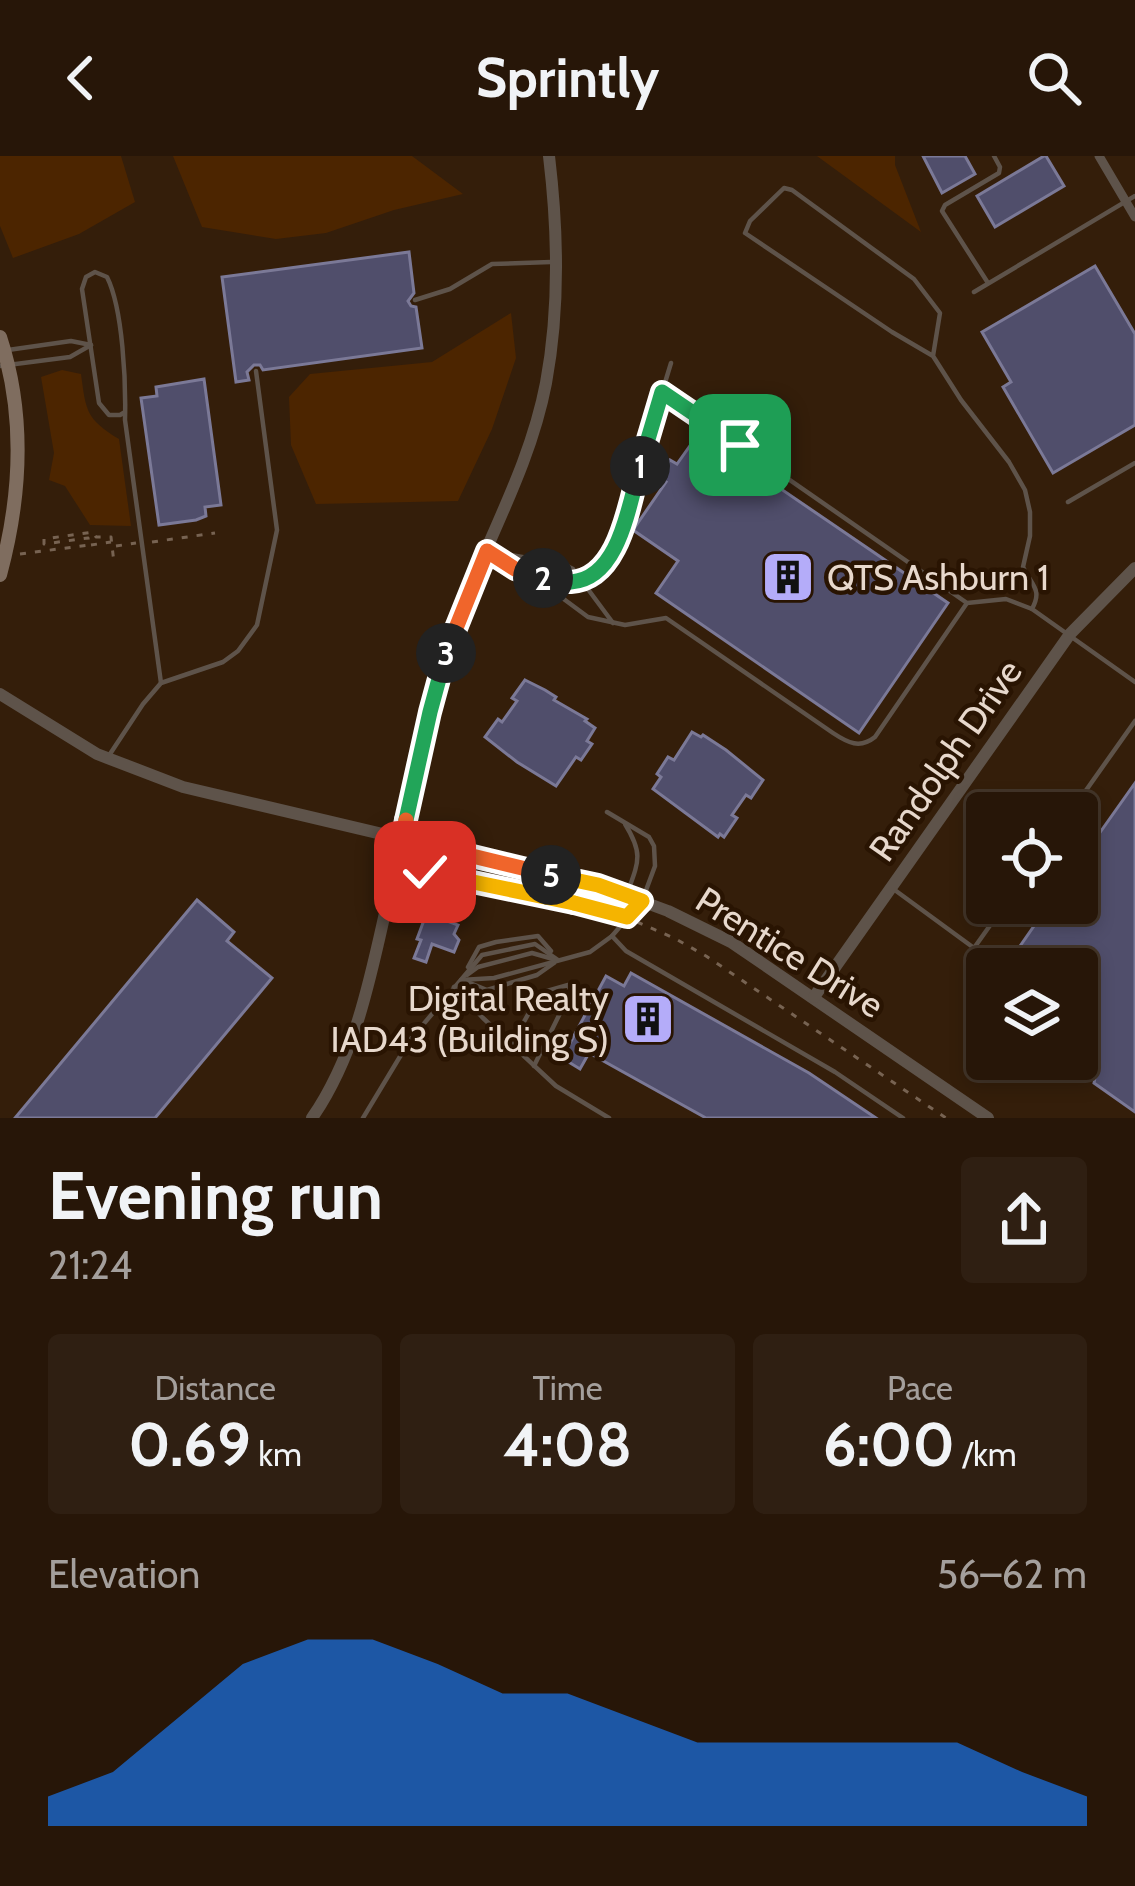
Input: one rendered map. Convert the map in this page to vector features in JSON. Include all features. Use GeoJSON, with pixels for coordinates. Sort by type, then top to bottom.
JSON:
{"type":"FeatureCollection","features":[{"type":"Feature","properties":{"kind":"main road"},"geometry":{"type":"LineString","coordinates":[[0,575],[11,529],[19,434],[2,354]]}},
{"type":"Feature","properties":{"kind":"street"},"geometry":{"type":"LineString","coordinates":[[312,1118],[356,1029],[449,643],[517,482],[540,412],[553,325],[556,262],[549,156]]}},
{"type":"Feature","properties":{"kind":"street"},"geometry":{"type":"LineString","coordinates":[[1099,156],[1130,198],[1135,217]]}},
{"type":"Feature","properties":{"kind":"street","name":"Randolph Drive"},"geometry":{"type":"LineString","coordinates":[[814,997],[1070,634],[1135,568]]}},
{"type":"Feature","properties":{"kind":"street","name":"Prentice Drive"},"geometry":{"type":"LineString","coordinates":[[0,694],[107,759],[183,788],[598,885],[642,901],[731,941],[988,1118]]}},
{"type":"Feature","properties":{"kind":"lane"},"geometry":{"type":"LineString","coordinates":[[988,283],[942,211],[999,172],[994,156]]}},
{"type":"Feature","properties":{"kind":"lane"},"geometry":{"type":"LineString","coordinates":[[933,356],[940,313],[914,279],[897,266],[792,190],[784,188],[750,220],[745,233],[933,356],[1025,490],[1030,536],[1023,567],[1038,598],[1033,609]]}},
{"type":"Feature","properties":{"kind":"lane"},"geometry":{"type":"LineString","coordinates":[[974,292],[1130,198]]}},
{"type":"Feature","properties":{"kind":"lane"},"geometry":{"type":"LineString","coordinates":[[416,300],[450,289],[492,263],[556,262]]}},
{"type":"Feature","properties":{"kind":"lane"},"geometry":{"type":"LineString","coordinates":[[125,412],[116,416],[102,410],[96,386],[82,283],[95,272],[106,277],[112,288],[161,683]]}},
{"type":"Feature","properties":{"kind":"lane"},"geometry":{"type":"LineString","coordinates":[[2,354],[71,341],[91,346]]}},
{"type":"Feature","properties":{"kind":"lane"},"geometry":{"type":"LineString","coordinates":[[2,354],[70,357],[91,346]]}},
{"type":"Feature","properties":{"kind":"lane"},"geometry":{"type":"LineString","coordinates":[[534,577],[580,580],[598,572],[612,556],[670,363]]}},
{"type":"Feature","properties":{"kind":"lane"},"geometry":{"type":"LineString","coordinates":[[107,759],[161,683],[223,662],[238,651],[256,626],[277,530],[256,371]]}},
{"type":"Feature","properties":{"kind":"lane"},"geometry":{"type":"LineString","coordinates":[[662,392],[967,603],[1006,599],[1033,609],[1134,680]]}},
{"type":"Feature","properties":{"kind":"lane"},"geometry":{"type":"LineString","coordinates":[[1068,502],[1135,463]]}},
{"type":"Feature","properties":{"kind":"lane"},"geometry":{"type":"LineString","coordinates":[[487,551],[588,616],[625,626],[666,618],[856,745],[875,737],[967,603]]}},
{"type":"Feature","properties":{"kind":"lane"},"geometry":{"type":"LineString","coordinates":[[487,551],[572,569],[613,623]]}},
{"type":"Feature","properties":{"kind":"lane"},"geometry":{"type":"LineString","coordinates":[[1085,792],[1135,721]]}},
{"type":"Feature","properties":{"kind":"lane"},"geometry":{"type":"LineString","coordinates":[[461,980],[494,978],[590,952],[612,936],[642,901],[655,866],[649,837],[607,812]]}},
{"type":"Feature","properties":{"kind":"lane"},"geometry":{"type":"LineString","coordinates":[[625,824],[639,856],[626,895]]}},
{"type":"Feature","properties":{"kind":"lane"},"geometry":{"type":"LineString","coordinates":[[892,887],[974,948],[991,924]]}},
{"type":"Feature","properties":{"kind":"lane"},"geometry":{"type":"LineString","coordinates":[[461,980],[479,947],[496,942],[538,936],[558,960]]}},
{"type":"Feature","properties":{"kind":"lane"},"geometry":{"type":"LineString","coordinates":[[612,936],[626,951],[835,1072],[903,1118]]}},
{"type":"Feature","properties":{"kind":"lane"},"geometry":{"type":"LineString","coordinates":[[363,1118],[410,1040],[461,980],[478,967],[532,953],[558,960]]}},
{"type":"Feature","properties":{"kind":"lane"},"geometry":{"type":"LineString","coordinates":[[461,980],[487,990],[537,975],[558,960]]}},
{"type":"Feature","properties":{"kind":"lane"},"geometry":{"type":"LineString","coordinates":[[511,1045],[540,993],[568,985],[572,991],[533,1066]]}},
{"type":"Feature","properties":{"kind":"lane"},"geometry":{"type":"LineString","coordinates":[[454,987],[556,1086],[609,1118]]}},
{"type":"Feature","properties":{"kind":"path"},"geometry":{"type":"LineString","coordinates":[[89,545],[88,538],[44,544],[44,539],[93,532],[96,537],[112,537],[114,563]]}},
{"type":"Feature","properties":{"kind":"path"},"geometry":{"type":"LineString","coordinates":[[34,552],[215,533]]}},
{"type":"Feature","properties":{"kind":"path"},"geometry":{"type":"LineString","coordinates":[[425,872],[627,917],[674,938],[946,1118]]}},
{"type":"Feature","properties":{"kind":"shaded area"},"geometry":{"type":"Polygon","coordinates":[[[0,156],[121,156],[135,202],[79,234],[13,258],[0,226],[0,156]]]}},
{"type":"Feature","properties":{"kind":"shaded area"},"geometry":{"type":"Polygon","coordinates":[[[173,156],[412,156],[463,194],[326,233],[276,239],[202,227],[173,156]]]}},
{"type":"Feature","properties":{"kind":"shaded area"},"geometry":{"type":"Polygon","coordinates":[[[817,156],[895,156],[921,232],[817,156]]]}},
{"type":"Feature","properties":{"kind":"shaded area"},"geometry":{"type":"Polygon","coordinates":[[[511,313],[516,358],[492,429],[458,501],[316,504],[291,445],[289,397],[310,374],[432,362],[511,313]]]}},
{"type":"Feature","properties":{"kind":"shaded area"},"geometry":{"type":"Polygon","coordinates":[[[62,370],[81,374],[90,413],[119,439],[131,526],[90,525],[65,486],[49,480],[54,453],[41,377],[62,370]]]}},
{"type":"Feature","properties":{"kind":"building"},"geometry":{"type":"Polygon","coordinates":[[[923,156],[965,156],[975,174],[942,193],[923,156]]]}},
{"type":"Feature","properties":{"kind":"building"},"geometry":{"type":"Polygon","coordinates":[[[1044,156],[1064,186],[995,227],[977,196],[1044,156]]]}},
{"type":"Feature","properties":{"kind":"building"},"geometry":{"type":"Polygon","coordinates":[[[409,252],[414,293],[408,301],[416,307],[422,348],[263,370],[254,365],[247,372],[249,380],[236,382],[222,277],[409,252]]]}},
{"type":"Feature","properties":{"kind":"building"},"geometry":{"type":"Polygon","coordinates":[[[1095,266],[1135,334],[1135,425],[1053,473],[1003,387],[1011,382],[982,332],[1095,266]]]}},
{"type":"Feature","properties":{"kind":"building"},"geometry":{"type":"Polygon","coordinates":[[[204,379],[221,505],[205,507],[206,516],[196,520],[159,525],[141,398],[157,396],[156,387],[204,379]]]}},
{"type":"Feature","properties":{"kind":"building","name":"QTS Ashburn 1"},"geometry":{"type":"Polygon","coordinates":[[[699,433],[948,603],[859,733],[656,593],[678,561],[633,530],[666,482],[658,477],[670,460],[677,464],[699,433]]]}},
{"type":"Feature","properties":{"kind":"building"},"geometry":{"type":"Polygon","coordinates":[[[525,680],[595,728],[587,741],[592,744],[581,760],[576,757],[556,786],[485,737],[517,701],[512,698],[525,680]]]}},
{"type":"Feature","properties":{"kind":"building"},"geometry":{"type":"Polygon","coordinates":[[[692,732],[726,750],[763,780],[732,815],[737,818],[724,837],[653,789],[668,757],[674,760],[692,732]]]}},
{"type":"Feature","properties":{"kind":"building"},"geometry":{"type":"Polygon","coordinates":[[[1135,783],[1135,1112],[1094,1083],[1098,1080],[1098,948],[1019,948],[1035,924],[1098,924],[1098,835],[1135,783]]]}},
{"type":"Feature","properties":{"kind":"building"},"geometry":{"type":"Polygon","coordinates":[[[437,892],[450,897],[442,919],[458,925],[454,934],[459,940],[454,952],[432,944],[426,962],[414,958],[437,892]]]}},
{"type":"Feature","properties":{"kind":"building"},"geometry":{"type":"Polygon","coordinates":[[[197,900],[234,932],[227,941],[272,978],[155,1118],[15,1118],[197,900]]]}},
{"type":"Feature","properties":{"kind":"building","name":"Digital Realty IAD43 (Building S)"},"geometry":{"type":"Polygon","coordinates":[[[631,973],[809,1073],[876,1118],[706,1118],[589,1053],[580,1069],[562,1058],[606,976],[624,986],[631,973]]]}},
{"type":"Feature","properties":{"kind":"place","name":"QTS Ashburn 1"},"geometry":{"type":"Point","coordinates":[788,577]}},
{"type":"Feature","properties":{"kind":"place","name":"Digital Realty IAD43 (Building S)"},"geometry":{"type":"Point","coordinates":[648,1019]}},
{"type":"Feature","properties":{"kind":"route"},"geometry":{"type":"LineString","coordinates":[[425,872],[627,917],[642,901],[598,885],[402,839],[449,643],[487,551],[534,577],[571,582],[598,572],[616,546],[662,392],[740,445]]}}]}
